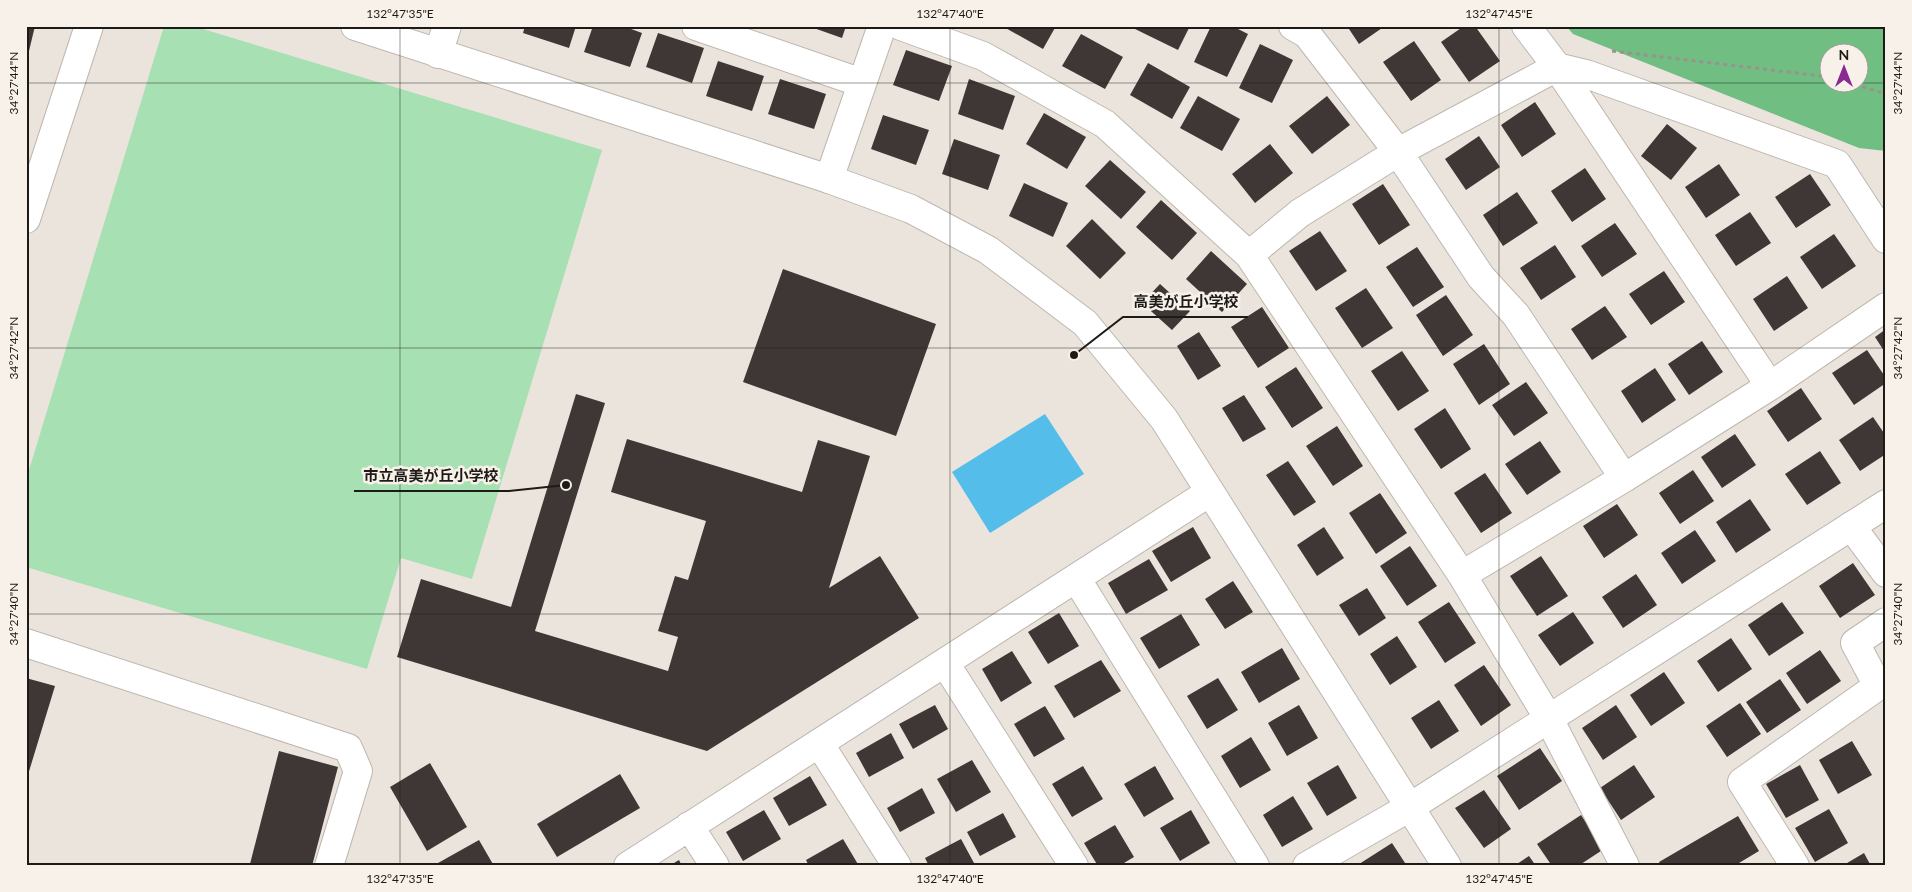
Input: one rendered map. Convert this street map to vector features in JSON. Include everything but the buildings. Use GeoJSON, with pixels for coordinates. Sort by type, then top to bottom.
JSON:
{"type":"FeatureCollection","features":[{"type":"Feature","properties":{"kind":"street"},"geometry":{"type":"LineString","coordinates":[[26,219],[89,26]]}},
{"type":"Feature","properties":{"kind":"street"},"geometry":{"type":"LineString","coordinates":[[355,26],[829,179],[911,209],[988,250],[1085,324],[1164,420],[1447,866]]}},
{"type":"Feature","properties":{"kind":"street"},"geometry":{"type":"LineString","coordinates":[[438,54],[447,26]]}},
{"type":"Feature","properties":{"kind":"street"},"geometry":{"type":"LineString","coordinates":[[696,26],[862,83]]}},
{"type":"Feature","properties":{"kind":"street"},"geometry":{"type":"LineString","coordinates":[[829,179],[882,26]]}},
{"type":"Feature","properties":{"kind":"street"},"geometry":{"type":"LineString","coordinates":[[901,26],[983,56],[1105,124],[1249,255],[1462,575],[1549,719],[1625,866]]}},
{"type":"Feature","properties":{"kind":"street"},"geometry":{"type":"LineString","coordinates":[[1293,26],[1307,34],[1398,152],[1480,277],[1516,315],[1624,478]]}},
{"type":"Feature","properties":{"kind":"street"},"geometry":{"type":"LineString","coordinates":[[1526,26],[1557,68],[1770,386]]}},
{"type":"Feature","properties":{"kind":"street"},"geometry":{"type":"LineString","coordinates":[[1249,255],[1300,213],[1398,152],[1557,68],[1586,74],[1837,164],[1886,239]]}},
{"type":"Feature","properties":{"kind":"street"},"geometry":{"type":"LineString","coordinates":[[1462,575],[1624,478],[1770,386],[1886,308]]}},
{"type":"Feature","properties":{"kind":"street"},"geometry":{"type":"LineString","coordinates":[[628,866],[1210,492]]}},
{"type":"Feature","properties":{"kind":"street"},"geometry":{"type":"LineString","coordinates":[[1307,866],[1410,807],[1886,504]]}},
{"type":"Feature","properties":{"kind":"street"},"geometry":{"type":"LineString","coordinates":[[1851,526],[1886,573]]}},
{"type":"Feature","properties":{"kind":"street"},"geometry":{"type":"LineString","coordinates":[[1076,578],[1255,866]]}},
{"type":"Feature","properties":{"kind":"street"},"geometry":{"type":"LineString","coordinates":[[1795,866],[1742,782],[1878,686],[1855,643],[1886,622]]}},
{"type":"Feature","properties":{"kind":"street"},"geometry":{"type":"LineString","coordinates":[[26,643],[348,748],[358,770],[329,866]]}},
{"type":"Feature","properties":{"kind":"street"},"geometry":{"type":"LineString","coordinates":[[945,663],[1074,866]]}},
{"type":"Feature","properties":{"kind":"street"},"geometry":{"type":"LineString","coordinates":[[819,743],[897,866]]}},
{"type":"Feature","properties":{"kind":"street"},"geometry":{"type":"LineString","coordinates":[[689,826],[714,866]]}},
{"type":"Feature","properties":{"kind":"path"},"geometry":{"type":"LineString","coordinates":[[1603,50],[1820,77]]}},
{"type":"Feature","properties":{"kind":"path"},"geometry":{"type":"LineString","coordinates":[[1870,89],[1886,94]]}},
{"type":"Feature","properties":{"kind":"green space"},"geometry":{"type":"Polygon","coordinates":[[[164,26],[193,26],[602,150],[472,579],[401,558],[367,669],[26,567],[26,480],[164,26]]]}},
{"type":"Feature","properties":{"kind":"green space"},"geometry":{"type":"Polygon","coordinates":[[[1566,26],[1886,26],[1886,151],[1859,148],[1573,34],[1566,26]]]}},
{"type":"Feature","properties":{"kind":"water"},"geometry":{"type":"Polygon","coordinates":[[[1045,414],[1084,474],[990,533],[952,472],[1045,414]]]}},
{"type":"Feature","properties":{"kind":"place","name":"高美が丘小学校"},"geometry":{"type":"Point","coordinates":[1074,355]}},
{"type":"Feature","properties":{"kind":"place","name":"市立高美が丘小学校"},"geometry":{"type":"Point","coordinates":[566,485]}}]}
